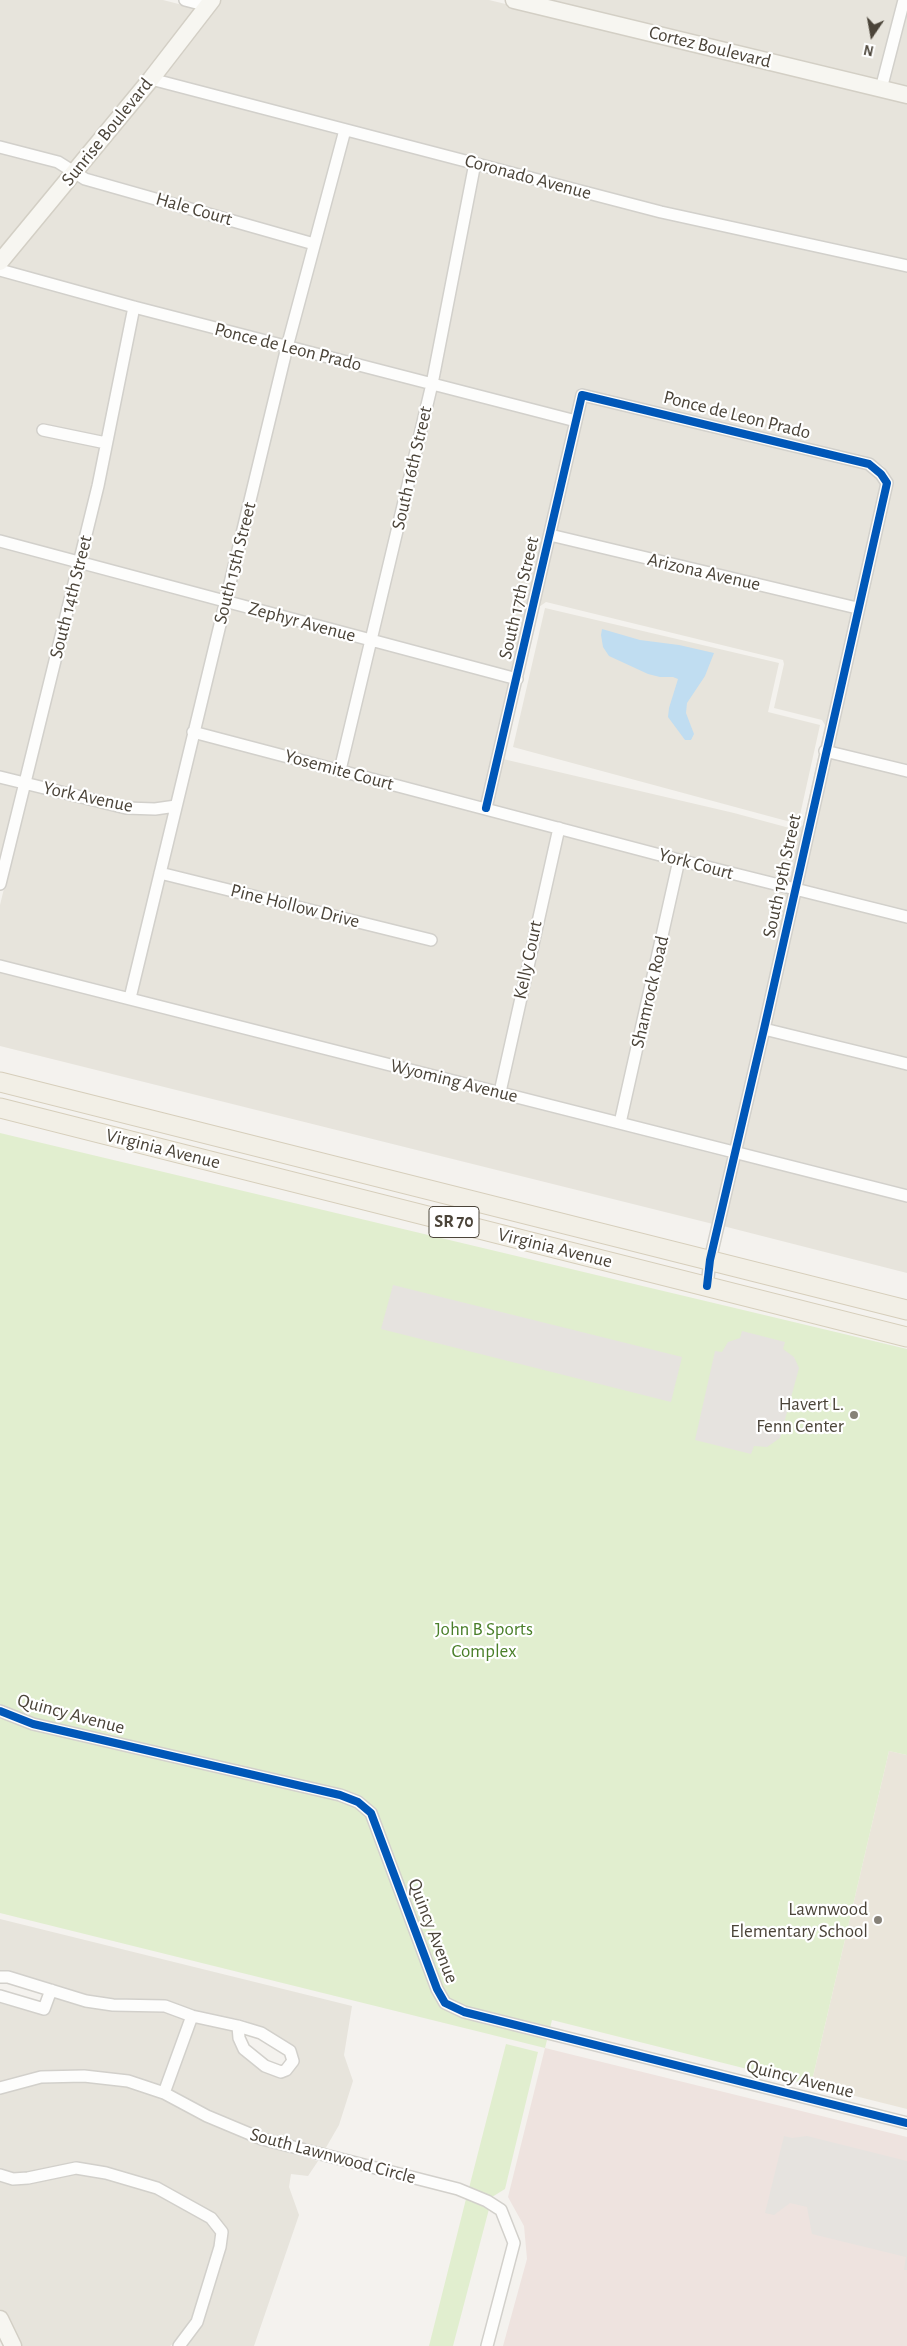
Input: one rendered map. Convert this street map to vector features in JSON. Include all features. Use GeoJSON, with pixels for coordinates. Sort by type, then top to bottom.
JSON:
{"type":"FeatureCollection","features":[{"type":"Feature","properties":{"kind":"main road","name":"Virginia Avenue"},"geometry":{"type":"LineString","coordinates":[[0,1082],[181,1140],[707,1286],[907,1337]]}},
{"type":"Feature","properties":{"kind":"main road","name":"Virginia Avenue"},"geometry":{"type":"LineString","coordinates":[[0,1108],[181,1140],[710,1260],[907,1310]]}},
{"type":"Feature","properties":{"kind":"street"},"geometry":{"type":"LineString","coordinates":[[185,0],[210,3]]}},
{"type":"Feature","properties":{"kind":"street","name":"Cortez Boulevard"},"geometry":{"type":"LineString","coordinates":[[514,0],[907,95]]}},
{"type":"Feature","properties":{"kind":"street"},"geometry":{"type":"LineString","coordinates":[[881,88],[904,0]]}},
{"type":"Feature","properties":{"kind":"street","name":"Sunrise Boulevard"},"geometry":{"type":"LineString","coordinates":[[0,262],[151,79],[210,3]]}},
{"type":"Feature","properties":{"kind":"street","name":"Coronado Avenue"},"geometry":{"type":"LineString","coordinates":[[151,79],[661,212],[907,266]]}},
{"type":"Feature","properties":{"kind":"street","name":"South 15th Street"},"geometry":{"type":"LineString","coordinates":[[130,998],[287,347],[345,130]]}},
{"type":"Feature","properties":{"kind":"street","name":"Hale Court"},"geometry":{"type":"LineString","coordinates":[[0,147],[58,162],[85,179],[314,244]]}},
{"type":"Feature","properties":{"kind":"street","name":"South 16th Street"},"geometry":{"type":"LineString","coordinates":[[340,770],[432,384],[475,163]]}},
{"type":"Feature","properties":{"kind":"street","name":"Ponce de Leon Prado"},"geometry":{"type":"LineString","coordinates":[[0,270],[134,307],[576,421]]}},
{"type":"Feature","properties":{"kind":"street","name":"South 14th Street"},"geometry":{"type":"LineString","coordinates":[[0,884],[79,563],[134,307]]}},
{"type":"Feature","properties":{"kind":"street","name":"Ponce de Leon Prado"},"geometry":{"type":"LineString","coordinates":[[582,395],[868,464],[881,474]]}},
{"type":"Feature","properties":{"kind":"street","name":"South 17th Street"},"geometry":{"type":"LineString","coordinates":[[486,808],[582,395]]}},
{"type":"Feature","properties":{"kind":"street"},"geometry":{"type":"LineString","coordinates":[[43,430],[106,443]]}},
{"type":"Feature","properties":{"kind":"street","name":"South 19th Street"},"geometry":{"type":"LineString","coordinates":[[707,1286],[710,1260],[887,482],[881,474]]}},
{"type":"Feature","properties":{"kind":"street","name":"Arizona Avenue"},"geometry":{"type":"LineString","coordinates":[[550,535],[857,608]]}},
{"type":"Feature","properties":{"kind":"street","name":"Zephyr Avenue"},"geometry":{"type":"LineString","coordinates":[[0,542],[517,679]]}},
{"type":"Feature","properties":{"kind":"street","name":"Yosemite Court"},"geometry":{"type":"LineString","coordinates":[[193,732],[486,808]]}},
{"type":"Feature","properties":{"kind":"street"},"geometry":{"type":"LineString","coordinates":[[825,751],[907,770]]}},
{"type":"Feature","properties":{"kind":"street","name":"York Avenue"},"geometry":{"type":"LineString","coordinates":[[0,777],[126,808],[155,809],[176,806]]}},
{"type":"Feature","properties":{"kind":"street","name":"York Court"},"geometry":{"type":"LineString","coordinates":[[486,808],[679,860],[907,917]]}},
{"type":"Feature","properties":{"kind":"street","name":"Kelly Court"},"geometry":{"type":"LineString","coordinates":[[500,1092],[559,828]]}},
{"type":"Feature","properties":{"kind":"street","name":"Shamrock Road"},"geometry":{"type":"LineString","coordinates":[[620,1123],[679,860]]}},
{"type":"Feature","properties":{"kind":"street","name":"Pine Hollow Drive"},"geometry":{"type":"LineString","coordinates":[[160,873],[430,940]]}},
{"type":"Feature","properties":{"kind":"street","name":"Wyoming Avenue"},"geometry":{"type":"LineString","coordinates":[[0,966],[500,1092],[735,1154],[907,1196]]}},
{"type":"Feature","properties":{"kind":"street"},"geometry":{"type":"LineString","coordinates":[[764,1029],[907,1064]]}},
{"type":"Feature","properties":{"kind":"street","name":"Quincy Avenue"},"geometry":{"type":"LineString","coordinates":[[0,1711],[34,1724],[340,1796],[358,1802],[371,1813],[437,1990],[445,2003],[464,2012],[907,2122]]}},
{"type":"Feature","properties":{"kind":"street"},"geometry":{"type":"LineString","coordinates":[[0,1977],[8,1977],[86,2001],[165,2006],[192,2016],[238,2026],[261,2033],[290,2051],[293,2061],[286,2070],[281,2072],[265,2066],[244,2049],[238,2038],[238,2026]]}},
{"type":"Feature","properties":{"kind":"street"},"geometry":{"type":"LineString","coordinates":[[0,1996],[44,2009],[51,1990]]}},
{"type":"Feature","properties":{"kind":"street"},"geometry":{"type":"LineString","coordinates":[[164,2093],[192,2016]]}},
{"type":"Feature","properties":{"kind":"street","name":"South Lawnwood Circle"},"geometry":{"type":"LineString","coordinates":[[0,2088],[41,2077],[84,2076],[128,2081],[164,2093],[207,2116],[262,2139],[458,2189],[487,2201],[501,2210],[514,2244],[487,2346]]}},
{"type":"Feature","properties":{"kind":"street"},"geometry":{"type":"LineString","coordinates":[[0,2175],[13,2179],[28,2178],[76,2168],[106,2173],[157,2188],[211,2218],[222,2232],[220,2247],[197,2322],[179,2346]]}},
{"type":"Feature","properties":{"kind":"street"},"geometry":{"type":"LineString","coordinates":[[0,2319],[13,2346]]}},
{"type":"Feature","properties":{"kind":"shaded area"},"geometry":{"type":"Polygon","coordinates":[[[0,0],[163,0],[198,9],[73,165],[59,156],[0,141],[0,0]]]}},
{"type":"Feature","properties":{"kind":"shaded area"},"geometry":{"type":"Polygon","coordinates":[[[219,0],[489,0],[907,101],[907,260],[662,206],[160,76],[219,0]]]}},
{"type":"Feature","properties":{"kind":"shaded area"},"geometry":{"type":"Polygon","coordinates":[[[538,0],[899,0],[877,82],[538,0]]]}},
{"type":"Feature","properties":{"kind":"shaded area"},"geometry":{"type":"Polygon","coordinates":[[[907,8],[907,89],[887,84],[907,8]]]}},
{"type":"Feature","properties":{"kind":"shaded area"},"geometry":{"type":"Polygon","coordinates":[[[152,85],[339,135],[311,237],[82,171],[152,85]]]}},
{"type":"Feature","properties":{"kind":"shaded area"},"geometry":{"type":"Polygon","coordinates":[[[349,137],[469,167],[428,378],[293,342],[349,137]]]}},
{"type":"Feature","properties":{"kind":"shaded area"},"geometry":{"type":"Polygon","coordinates":[[[0,153],[55,167],[66,174],[0,254],[0,153]]]}},
{"type":"Feature","properties":{"kind":"shaded area"},"geometry":{"type":"Polygon","coordinates":[[[479,170],[659,218],[907,271],[907,765],[831,746],[888,472],[883,466],[870,458],[579,388],[572,414],[438,380],[479,170]]]}},
{"type":"Feature","properties":{"kind":"shaded area"},"geometry":{"type":"Polygon","coordinates":[[[74,180],[308,248],[283,340],[4,266],[74,180]]]}},
{"type":"Feature","properties":{"kind":"shaded area"},"geometry":{"type":"Polygon","coordinates":[[[0,276],[127,312],[102,437],[40,423],[37,434],[100,448],[76,556],[0,536],[0,276]]]}},
{"type":"Feature","properties":{"kind":"shaded area"},"geometry":{"type":"Polygon","coordinates":[[[137,314],[281,351],[222,595],[86,559],[137,314]]]}},
{"type":"Feature","properties":{"kind":"shaded area"},"geometry":{"type":"Polygon","coordinates":[[[291,353],[426,389],[367,634],[232,597],[291,353]]]}},
{"type":"Feature","properties":{"kind":"shaded area"},"geometry":{"type":"Polygon","coordinates":[[[436,391],[570,425],[513,672],[377,636],[436,391]]]}},
{"type":"Feature","properties":{"kind":"shaded area"},"geometry":{"type":"Polygon","coordinates":[[[586,401],[866,469],[878,478],[881,484],[854,602],[556,531],[586,401]]]}},
{"type":"Feature","properties":{"kind":"shaded area"},"geometry":{"type":"Polygon","coordinates":[[[554,542],[851,613],[792,883],[492,804],[503,759],[734,813],[797,830],[803,825],[825,725],[822,720],[774,708],[784,664],[783,660],[546,602],[539,607],[554,542]]]}},
{"type":"Feature","properties":{"kind":"shaded area"},"geometry":{"type":"Polygon","coordinates":[[[0,548],[73,567],[21,776],[0,771],[0,548]]]}},
{"type":"Feature","properties":{"kind":"shaded area"},"geometry":{"type":"Polygon","coordinates":[[[83,570],[219,606],[172,801],[155,804],[127,803],[31,779],[83,570]]]}},
{"type":"Feature","properties":{"kind":"shaded area"},"geometry":{"type":"Polygon","coordinates":[[[229,608],[365,645],[336,763],[199,727],[229,608]]]}},
{"type":"Feature","properties":{"kind":"shaded area"},"geometry":{"type":"Polygon","coordinates":[[[545,608],[779,663],[768,712],[820,725],[798,824],[513,747],[545,608]]]}},
{"type":"Feature","properties":{"kind":"shaded area"},"geometry":{"type":"Polygon","coordinates":[[[375,647],[510,683],[482,801],[346,766],[375,647]]]}},
{"type":"Feature","properties":{"kind":"shaded area"},"geometry":{"type":"Polygon","coordinates":[[[197,738],[553,832],[496,1086],[136,994],[163,879],[434,946],[437,936],[166,868],[197,738]]]}},
{"type":"Feature","properties":{"kind":"shaded area"},"geometry":{"type":"Polygon","coordinates":[[[829,757],[907,776],[907,911],[802,885],[829,757]]]}},
{"type":"Feature","properties":{"kind":"shaded area"},"geometry":{"type":"Polygon","coordinates":[[[0,783],[19,787],[0,863],[0,783]]]}},
{"type":"Feature","properties":{"kind":"shaded area"},"geometry":{"type":"Polygon","coordinates":[[[28,790],[124,814],[169,813],[127,991],[0,960],[0,905],[28,790]]]}},
{"type":"Feature","properties":{"kind":"shaded area"},"geometry":{"type":"Polygon","coordinates":[[[563,835],[673,864],[617,1116],[506,1088],[563,835]]]}},
{"type":"Feature","properties":{"kind":"shaded area"},"geometry":{"type":"Polygon","coordinates":[[[683,867],[789,894],[732,1147],[626,1119],[683,867]]]}},
{"type":"Feature","properties":{"kind":"shaded area"},"geometry":{"type":"Polygon","coordinates":[[[799,896],[907,923],[907,1058],[770,1025],[799,896]]]}},
{"type":"Feature","properties":{"kind":"shaded area"},"geometry":{"type":"Polygon","coordinates":[[[0,972],[729,1158],[713,1224],[0,1046],[0,972]]]}},
{"type":"Feature","properties":{"kind":"shaded area"},"geometry":{"type":"Polygon","coordinates":[[[768,1036],[907,1070],[907,1191],[741,1149],[768,1036]]]}},
{"type":"Feature","properties":{"kind":"shaded area"},"geometry":{"type":"Polygon","coordinates":[[[739,1160],[907,1202],[907,1273],[723,1226],[739,1160]]]}},
{"type":"Feature","properties":{"kind":"shaded area"},"geometry":{"type":"Polygon","coordinates":[[[393,1285],[682,1357],[671,1402],[381,1329],[393,1285]]]}},
{"type":"Feature","properties":{"kind":"shaded area"},"geometry":{"type":"Polygon","coordinates":[[[742,1331],[785,1342],[783,1349],[794,1357],[799,1368],[780,1438],[767,1447],[754,1446],[751,1454],[695,1440],[715,1351],[722,1352],[728,1342],[740,1338],[742,1331]]]}},
{"type":"Feature","properties":{"kind":"shaded area","name":"Lawnwood Elementary School"},"geometry":{"type":"Polygon","coordinates":[[[889,1751],[907,1755],[907,2109],[811,2085],[889,1751]]]}},
{"type":"Feature","properties":{"kind":"shaded area"},"geometry":{"type":"Polygon","coordinates":[[[0,1919],[352,2006],[344,2055],[353,2081],[339,2125],[324,2151],[263,2134],[209,2111],[170,2090],[195,2023],[233,2030],[234,2041],[241,2054],[262,2071],[279,2078],[290,2074],[293,2046],[264,2028],[243,2020],[193,2011],[165,2001],[114,1999],[87,1995],[10,1972],[0,1972],[0,1919]]]}},
{"type":"Feature","properties":{"kind":"shaded area"},"geometry":{"type":"Polygon","coordinates":[[[54,1997],[137,2010],[164,2012],[185,2020],[161,2086],[128,2075],[85,2070],[41,2072],[0,2082],[0,2003],[43,2014],[48,2012],[54,1997]]]}},
{"type":"Feature","properties":{"kind":"shaded area"},"geometry":{"type":"Polygon","coordinates":[[[545,2048],[907,2137],[907,2346],[503,2346],[527,2259],[524,2226],[508,2197],[545,2048]]]}},
{"type":"Feature","properties":{"kind":"shaded area"},"geometry":{"type":"Polygon","coordinates":[[[84,2081],[126,2086],[162,2098],[205,2122],[260,2145],[318,2161],[308,2176],[291,2174],[289,2187],[299,2215],[254,2346],[185,2346],[226,2248],[215,2214],[159,2183],[107,2167],[77,2163],[27,2172],[14,2173],[0,2169],[0,2094],[41,2083],[84,2081]]]}},
{"type":"Feature","properties":{"kind":"shaded area"},"geometry":{"type":"Polygon","coordinates":[[[784,2136],[792,2138],[807,2136],[907,2161],[907,2270],[904,2270],[906,2257],[812,2234],[807,2207],[790,2203],[774,2215],[765,2213],[784,2136]]]}},
{"type":"Feature","properties":{"kind":"shaded area"},"geometry":{"type":"Polygon","coordinates":[[[76,2174],[105,2178],[155,2193],[207,2222],[217,2234],[193,2320],[170,2346],[19,2346],[0,2309],[0,2181],[12,2184],[28,2183],[76,2174]]]}},
{"type":"Feature","properties":{"kind":"green space","name":"John B Sports Complex"},"geometry":{"type":"Polygon","coordinates":[[[0,1133],[907,1349],[907,1755],[889,1751],[811,2085],[552,2020],[545,2048],[0,1913],[0,1133]]]}},
{"type":"Feature","properties":{"kind":"green space"},"geometry":{"type":"Polygon","coordinates":[[[506,2044],[538,2052],[505,2189],[492,2197],[469,2188],[506,2044]]]}},
{"type":"Feature","properties":{"kind":"green space"},"geometry":{"type":"Polygon","coordinates":[[[466,2199],[489,2209],[453,2346],[429,2346],[466,2199]]]}},
{"type":"Feature","properties":{"kind":"water"},"geometry":{"type":"Polygon","coordinates":[[[602,629],[640,640],[679,645],[714,653],[705,676],[687,703],[686,713],[694,734],[691,740],[685,740],[668,717],[678,679],[648,674],[609,656],[603,647],[602,629]]]}},
{"type":"Feature","properties":{"kind":"cycle path"},"geometry":{"type":"LineString","coordinates":[[486,808],[582,395],[869,464],[881,474],[887,483],[710,1260],[707,1286]]}},
{"type":"Feature","properties":{"kind":"cycle path"},"geometry":{"type":"LineString","coordinates":[[0,1711],[33,1724],[340,1795],[358,1802],[371,1813],[437,1989],[445,2003],[464,2012],[907,2123]]}},
{"type":"Feature","properties":{"kind":"place","name":"Havert L. Fenn Center"},"geometry":{"type":"Point","coordinates":[854,1415]}},
{"type":"Feature","properties":{"kind":"place","name":"Lawnwood Elementary School"},"geometry":{"type":"Point","coordinates":[878,1920]}}]}
